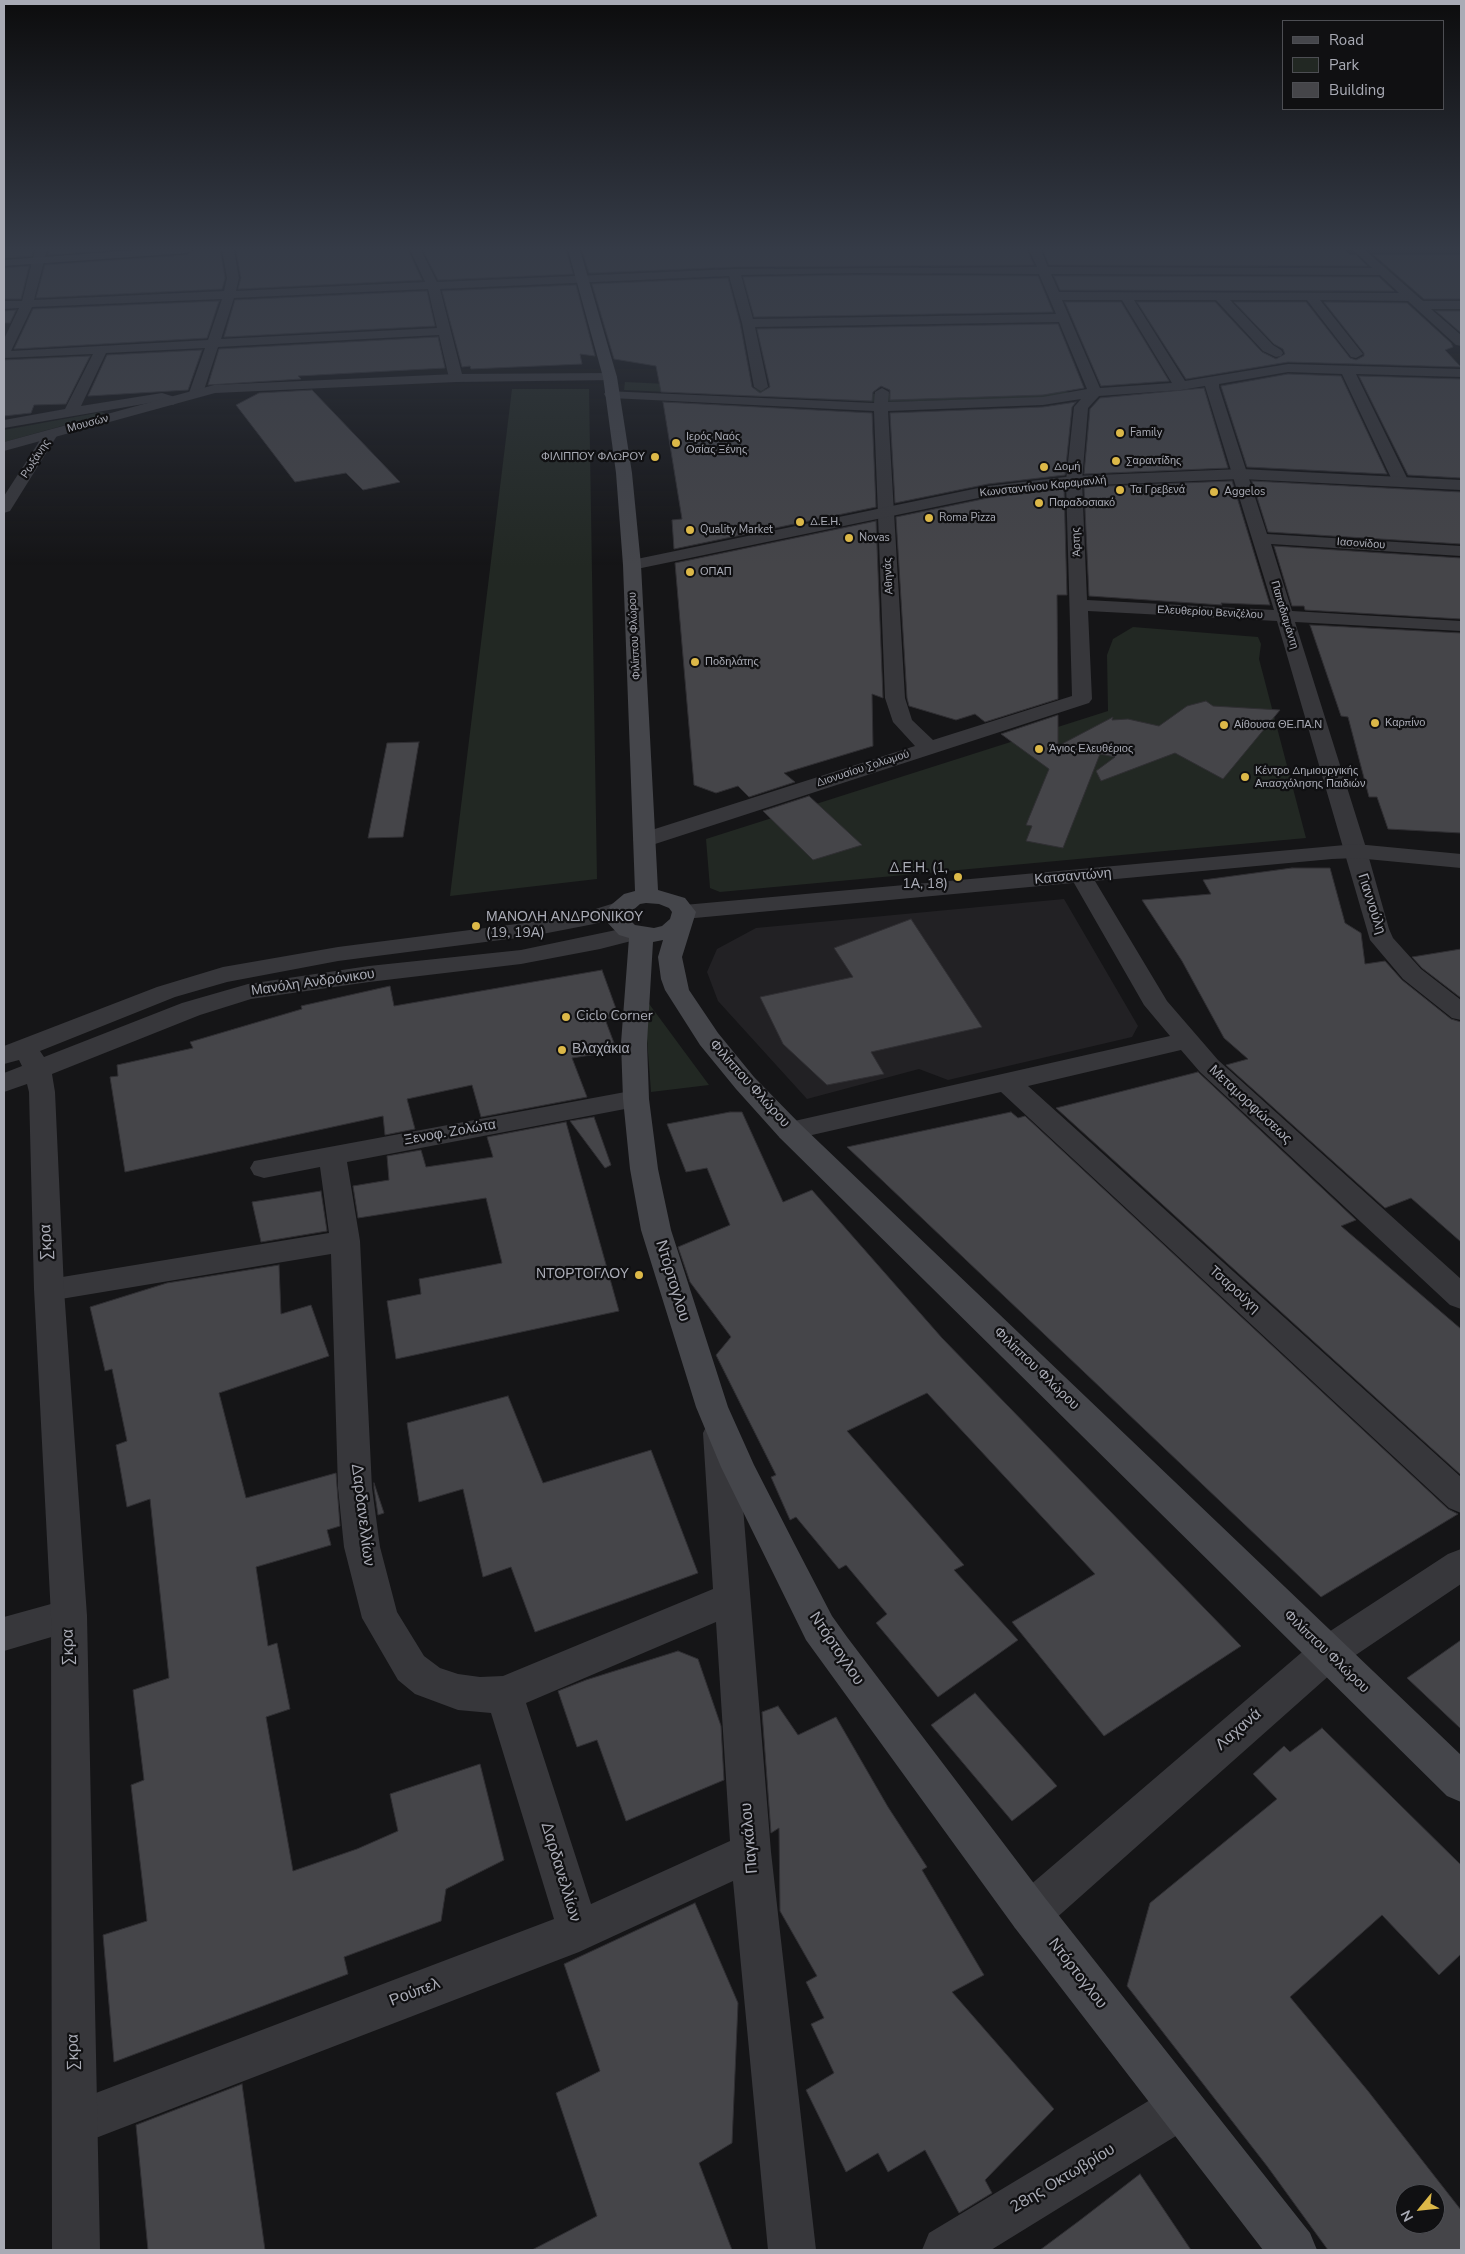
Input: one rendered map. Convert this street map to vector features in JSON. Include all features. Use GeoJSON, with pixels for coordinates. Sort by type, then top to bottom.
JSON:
{"type":"FeatureCollection","features":[{"type":"Feature","properties":{"kind":"main road","name":"Φιλίππου Φλώρου"},"geometry":{"type":"LineString","coordinates":[[604,355],[610,377],[624,473],[632,565],[647,896]]}},
{"type":"Feature","properties":{"kind":"main road"},"geometry":{"type":"LineString","coordinates":[[647,896],[671,900],[680,906],[682,918],[664,933],[632,925],[632,899],[647,896]]}},
{"type":"Feature","properties":{"kind":"main road","name":"Φιλίππου Φλώρου"},"geometry":{"type":"LineString","coordinates":[[682,918],[670,957],[673,979],[677,990],[709,1039],[790,1131],[1461,1782]]}},
{"type":"Feature","properties":{"kind":"main road","name":"Ντόρτογλου"},"geometry":{"type":"LineString","coordinates":[[632,925],[636,1099],[644,1169],[656,1230],[705,1386],[719,1424],[773,1538],[819,1628],[1030,1913],[1293,2250]]}},
{"type":"Feature","properties":{"kind":"street"},"geometry":{"type":"LineString","coordinates":[[71,412],[99,355]]}},
{"type":"Feature","properties":{"kind":"street"},"geometry":{"type":"LineString","coordinates":[[196,393],[209,355]]}},
{"type":"Feature","properties":{"kind":"street"},"geometry":{"type":"LineString","coordinates":[[450,355],[456,378]]}},
{"type":"Feature","properties":{"kind":"street"},"geometry":{"type":"LineString","coordinates":[[742,386],[766,387],[757,355]]}},
{"type":"Feature","properties":{"kind":"street"},"geometry":{"type":"LineString","coordinates":[[1079,355],[1095,392]]}},
{"type":"Feature","properties":{"kind":"street"},"geometry":{"type":"LineString","coordinates":[[1162,355],[1181,386]]}},
{"type":"Feature","properties":{"kind":"street"},"geometry":{"type":"LineString","coordinates":[[1213,380],[1271,355]]}},
{"type":"Feature","properties":{"kind":"street"},"geometry":{"type":"LineString","coordinates":[[611,394],[788,404],[884,397],[1043,401],[1095,392],[1181,386],[1288,368],[1346,368],[1461,374]]}},
{"type":"Feature","properties":{"kind":"street"},"geometry":{"type":"LineString","coordinates":[[1346,368],[1401,482]]}},
{"type":"Feature","properties":{"kind":"street","name":"Μουσών"},"geometry":{"type":"LineString","coordinates":[[4,447],[196,393],[232,387],[456,378],[628,378]]}},
{"type":"Feature","properties":{"kind":"street","name":"Παπαδιαμάντη"},"geometry":{"type":"LineString","coordinates":[[1213,380],[1212,387],[1242,474],[1356,851]]}},
{"type":"Feature","properties":{"kind":"street"},"geometry":{"type":"LineString","coordinates":[[1048,386],[1095,392]]}},
{"type":"Feature","properties":{"kind":"street"},"geometry":{"type":"LineString","coordinates":[[864,391],[884,397]]}},
{"type":"Feature","properties":{"kind":"street","name":"Άρτης"},"geometry":{"type":"LineString","coordinates":[[1082,699],[1074,481],[1081,407],[1095,392]]}},
{"type":"Feature","properties":{"kind":"street","name":"Αθηνάς"},"geometry":{"type":"LineString","coordinates":[[884,397],[886,512],[895,698],[902,722],[929,748]]}},
{"type":"Feature","properties":{"kind":"street","name":"Μουσών"},"geometry":{"type":"LineString","coordinates":[[4,424],[158,398],[173,401]]}},
{"type":"Feature","properties":{"kind":"street","name":"Ρωξάνης"},"geometry":{"type":"LineString","coordinates":[[4,508],[51,434]]}},
{"type":"Feature","properties":{"kind":"street","name":"Κωνσταντίνου Καραμανλή"},"geometry":{"type":"LineString","coordinates":[[632,565],[988,491],[1074,481],[1242,474],[1461,485]]}},
{"type":"Feature","properties":{"kind":"street","name":"Ιασoνίδου"},"geometry":{"type":"LineString","coordinates":[[1260,538],[1461,551]]}},
{"type":"Feature","properties":{"kind":"street","name":"Ελευθερίου Βενιζέλου"},"geometry":{"type":"LineString","coordinates":[[1079,605],[1461,626]]}},
{"type":"Feature","properties":{"kind":"street","name":"Διονυσίου Σολωμού"},"geometry":{"type":"LineString","coordinates":[[644,840],[1082,699]]}},
{"type":"Feature","properties":{"kind":"street","name":"Κατσαντώνη"},"geometry":{"type":"LineString","coordinates":[[682,918],[1266,857],[1356,851],[1461,861]]}},
{"type":"Feature","properties":{"kind":"street","name":"Γιαννούλη"},"geometry":{"type":"LineString","coordinates":[[1356,851],[1370,910],[1382,940],[1412,974],[1461,1012]]}},
{"type":"Feature","properties":{"kind":"street","name":"Μεταμορφώσεως"},"geometry":{"type":"LineString","coordinates":[[1081,876],[1157,1005],[1186,1040],[1233,1090],[1461,1297]]}},
{"type":"Feature","properties":{"kind":"street","name":"Μανόλη Ανδρόνικου"},"geometry":{"type":"LineString","coordinates":[[4,1083],[22,1058],[248,992],[305,982],[552,952],[632,925]]}},
{"type":"Feature","properties":{"kind":"street"},"geometry":{"type":"LineString","coordinates":[[790,1131],[1186,1040]]}},
{"type":"Feature","properties":{"kind":"street","name":"Σκρα"},"geometry":{"type":"LineString","coordinates":[[22,1058],[42,1092],[49,1289],[69,1616],[76,2250]]}},
{"type":"Feature","properties":{"kind":"street","name":"Τσαρούχη"},"geometry":{"type":"LineString","coordinates":[[1007,1082],[1461,1498]]}},
{"type":"Feature","properties":{"kind":"street","name":"Ξενοφ. Ζολώτα"},"geometry":{"type":"LineString","coordinates":[[264,1168],[636,1099]]}},
{"type":"Feature","properties":{"kind":"street","name":"Δαρδανελλίων"},"geometry":{"type":"LineString","coordinates":[[332,1154],[345,1240],[355,1488],[362,1547],[380,1618],[411,1668],[428,1681],[458,1692],[480,1695],[504,1694],[579,1931]]}},
{"type":"Feature","properties":{"kind":"street"},"geometry":{"type":"LineString","coordinates":[[49,1289],[345,1240]]}},
{"type":"Feature","properties":{"kind":"street","name":"Παγκάλου"},"geometry":{"type":"LineString","coordinates":[[719,1424],[751,1852],[792,2250]]}},
{"type":"Feature","properties":{"kind":"street","name":"Λαχανά"},"geometry":{"type":"LineString","coordinates":[[1030,1913],[1328,1653],[1461,1565]]}},
{"type":"Feature","properties":{"kind":"street"},"geometry":{"type":"LineString","coordinates":[[504,1694],[732,1598]]}},
{"type":"Feature","properties":{"kind":"street"},"geometry":{"type":"LineString","coordinates":[[4,1634],[69,1616]]}},
{"type":"Feature","properties":{"kind":"street","name":"Ρούπελ"},"geometry":{"type":"LineString","coordinates":[[75,2123],[579,1931],[751,1852]]}},
{"type":"Feature","properties":{"kind":"street","name":"28ης Οκτωβρίου"},"geometry":{"type":"LineString","coordinates":[[946,2250],[1181,2107]]}},
{"type":"Feature","properties":{"kind":"shaded area"},"geometry":{"type":"Polygon","coordinates":[[[1064,899],[1138,1026],[1132,1037],[948,1080],[919,1069],[807,1099],[718,1001],[707,972],[717,949],[756,928],[1064,899]]]}},
{"type":"Feature","properties":{"kind":"green space"},"geometry":{"type":"Polygon","coordinates":[[[625,382],[874,394],[1048,388],[1070,392],[1053,398],[877,402],[624,390],[625,382]]]}},
{"type":"Feature","properties":{"kind":"green space"},"geometry":{"type":"Polygon","coordinates":[[[512,389],[589,389],[597,879],[450,896],[512,389]]]}},
{"type":"Feature","properties":{"kind":"green space"},"geometry":{"type":"Polygon","coordinates":[[[102,412],[105,414],[4,442],[4,430],[102,412]]]}},
{"type":"Feature","properties":{"kind":"green space"},"geometry":{"type":"Polygon","coordinates":[[[1133,627],[1258,637],[1261,644],[1259,659],[1306,838],[720,892],[710,888],[706,839],[1108,711],[1107,655],[1113,639],[1133,627]]]}},
{"type":"Feature","properties":{"kind":"green space"},"geometry":{"type":"Polygon","coordinates":[[[644,999],[647,1001],[709,1085],[651,1092],[644,999]]]}},
{"type":"Feature","properties":{"kind":"building"},"geometry":{"type":"Polygon","coordinates":[[[107,355],[200,355],[188,390],[88,396],[107,355]]]}},
{"type":"Feature","properties":{"kind":"building"},"geometry":{"type":"Polygon","coordinates":[[[217,355],[442,355],[445,368],[298,376],[301,379],[208,385],[217,355]]]}},
{"type":"Feature","properties":{"kind":"building"},"geometry":{"type":"Polygon","coordinates":[[[459,355],[580,355],[582,364],[471,369],[470,366],[462,367],[459,355]]]}},
{"type":"Feature","properties":{"kind":"building"},"geometry":{"type":"Polygon","coordinates":[[[613,355],[746,355],[752,387],[760,393],[770,387],[763,355],[1071,355],[1084,388],[1043,395],[890,400],[890,390],[881,386],[873,392],[872,401],[661,392],[656,366],[614,359],[613,355]]]}},
{"type":"Feature","properties":{"kind":"building"},"geometry":{"type":"Polygon","coordinates":[[[1088,355],[1153,355],[1169,381],[1101,386],[1088,355]]]}},
{"type":"Feature","properties":{"kind":"building"},"geometry":{"type":"Polygon","coordinates":[[[1171,355],[1268,355],[1276,359],[1283,355],[1348,355],[1356,360],[1364,355],[1450,355],[1461,367],[1288,362],[1186,379],[1171,355]]]}},
{"type":"Feature","properties":{"kind":"building"},"geometry":{"type":"Polygon","coordinates":[[[90,356],[66,404],[34,405],[31,413],[4,416],[4,360],[90,356]]]}},
{"type":"Feature","properties":{"kind":"building"},"geometry":{"type":"Polygon","coordinates":[[[1288,374],[1341,376],[1387,474],[1247,467],[1221,386],[1288,374]]]}},
{"type":"Feature","properties":{"kind":"building"},"geometry":{"type":"Polygon","coordinates":[[[1359,376],[1461,379],[1461,478],[1408,475],[1359,376]]]}},
{"type":"Feature","properties":{"kind":"building"},"geometry":{"type":"Polygon","coordinates":[[[1204,388],[1228,468],[1084,474],[1090,409],[1100,398],[1204,388]]]}},
{"type":"Feature","properties":{"kind":"building"},"geometry":{"type":"Polygon","coordinates":[[[312,390],[400,482],[363,490],[346,473],[295,482],[236,405],[259,393],[312,390]]]}},
{"type":"Feature","properties":{"kind":"building"},"geometry":{"type":"Polygon","coordinates":[[[663,402],[872,413],[876,507],[674,549],[672,520],[682,519],[663,402]]]}},
{"type":"Feature","properties":{"kind":"building"},"geometry":{"type":"Polygon","coordinates":[[[1076,402],[1072,407],[1065,475],[988,484],[895,503],[890,413],[1043,407],[1076,402]]]}},
{"type":"Feature","properties":{"kind":"building"},"geometry":{"type":"Polygon","coordinates":[[[1232,481],[1270,605],[1221,603],[1222,605],[1089,596],[1084,487],[1232,481]]]}},
{"type":"Feature","properties":{"kind":"building"},"geometry":{"type":"Polygon","coordinates":[[[1252,481],[1461,492],[1461,544],[1268,532],[1252,481]]]}},
{"type":"Feature","properties":{"kind":"building"},"geometry":{"type":"Polygon","coordinates":[[[1064,489],[1067,595],[1057,595],[1058,699],[985,722],[975,714],[956,720],[909,706],[896,517],[988,498],[1064,489]]]}},
{"type":"Feature","properties":{"kind":"building"},"geometry":{"type":"Polygon","coordinates":[[[876,521],[883,698],[872,694],[873,746],[784,773],[795,782],[749,797],[738,786],[716,793],[694,785],[675,563],[876,521]]]}},
{"type":"Feature","properties":{"kind":"building"},"geometry":{"type":"Polygon","coordinates":[[[1274,546],[1461,558],[1461,619],[1305,610],[1304,606],[1292,606],[1274,546]]]}},
{"type":"Feature","properties":{"kind":"building"},"geometry":{"type":"Polygon","coordinates":[[[1310,625],[1461,633],[1461,833],[1388,829],[1377,797],[1369,797],[1348,717],[1341,716],[1310,625]]]}},
{"type":"Feature","properties":{"kind":"building"},"geometry":{"type":"Polygon","coordinates":[[[1206,701],[1213,706],[1280,710],[1223,779],[1175,753],[1101,781],[1096,771],[1115,757],[1100,754],[1063,848],[1026,841],[1032,826],[1026,825],[1049,769],[1001,734],[1058,715],[1058,746],[1113,717],[1112,720],[1128,719],[1159,726],[1187,706],[1206,701]]]}},
{"type":"Feature","properties":{"kind":"building"},"geometry":{"type":"Polygon","coordinates":[[[419,742],[403,837],[368,838],[387,743],[419,742]]]}},
{"type":"Feature","properties":{"kind":"building"},"geometry":{"type":"Polygon","coordinates":[[[809,796],[862,845],[813,860],[763,811],[809,796]]]}},
{"type":"Feature","properties":{"kind":"building"},"geometry":{"type":"Polygon","coordinates":[[[1292,868],[1330,868],[1345,923],[1361,933],[1365,964],[1385,961],[1402,980],[1451,1019],[1461,1022],[1461,1242],[1411,1198],[1385,1208],[1226,1065],[1248,1059],[1224,1038],[1182,961],[1142,900],[1211,894],[1203,880],[1292,868]]]}},
{"type":"Feature","properties":{"kind":"building"},"geometry":{"type":"Polygon","coordinates":[[[911,919],[982,1027],[871,1052],[884,1074],[827,1085],[783,1044],[760,997],[853,977],[834,948],[911,919]]]}},
{"type":"Feature","properties":{"kind":"building"},"geometry":{"type":"Polygon","coordinates":[[[1461,949],[1461,998],[1422,968],[1412,957],[1461,949]]]}},
{"type":"Feature","properties":{"kind":"building"},"geometry":{"type":"Polygon","coordinates":[[[602,970],[619,1017],[605,1019],[617,1051],[572,1058],[587,1097],[481,1117],[472,1085],[407,1099],[415,1129],[385,1135],[383,1116],[125,1172],[110,1077],[118,1076],[117,1065],[193,1048],[190,1042],[302,1009],[301,1006],[390,986],[394,1006],[602,970]]]}},
{"type":"Feature","properties":{"kind":"building"},"geometry":{"type":"Polygon","coordinates":[[[1198,1072],[1356,1220],[1341,1226],[1461,1329],[1461,1475],[1056,1108],[1198,1072]]]}},
{"type":"Feature","properties":{"kind":"building"},"geometry":{"type":"Polygon","coordinates":[[[730,1112],[742,1112],[783,1202],[812,1190],[942,1338],[1241,1646],[1104,1736],[1012,1622],[1095,1574],[927,1393],[847,1431],[964,1565],[954,1570],[1018,1640],[938,1697],[876,1623],[887,1614],[846,1565],[839,1569],[796,1517],[790,1520],[771,1477],[776,1475],[716,1355],[731,1337],[690,1282],[678,1247],[730,1225],[707,1168],[686,1172],[667,1124],[730,1112]]]}},
{"type":"Feature","properties":{"kind":"building"},"geometry":{"type":"Polygon","coordinates":[[[1011,1112],[1018,1118],[1025,1116],[1448,1509],[1458,1514],[1321,1597],[847,1147],[1011,1112]]]}},
{"type":"Feature","properties":{"kind":"building"},"geometry":{"type":"Polygon","coordinates":[[[594,1117],[611,1165],[605,1168],[570,1121],[594,1117]]]}},
{"type":"Feature","properties":{"kind":"building"},"geometry":{"type":"Polygon","coordinates":[[[566,1122],[619,1311],[396,1359],[387,1301],[421,1294],[419,1279],[502,1263],[486,1198],[358,1218],[353,1186],[389,1180],[387,1156],[421,1150],[426,1167],[493,1157],[487,1137],[566,1122]]]}},
{"type":"Feature","properties":{"kind":"building"},"geometry":{"type":"Polygon","coordinates":[[[321,1191],[327,1231],[261,1242],[252,1202],[321,1191]]]}},
{"type":"Feature","properties":{"kind":"building"},"geometry":{"type":"Polygon","coordinates":[[[279,1265],[281,1314],[311,1305],[329,1356],[219,1393],[246,1498],[336,1473],[340,1526],[327,1530],[331,1545],[256,1567],[268,1646],[277,1643],[290,1709],[266,1717],[293,1871],[357,1849],[398,1831],[390,1794],[480,1764],[504,1860],[446,1889],[441,1921],[344,1957],[348,1974],[114,2062],[103,1935],[147,1921],[131,1785],[144,1780],[133,1690],[169,1678],[150,1499],[127,1507],[116,1445],[127,1441],[112,1369],[105,1371],[90,1307],[167,1283],[279,1265]]]}},
{"type":"Feature","properties":{"kind":"building"},"geometry":{"type":"Polygon","coordinates":[[[508,1396],[543,1483],[651,1450],[698,1573],[535,1632],[511,1567],[483,1577],[463,1489],[419,1502],[407,1423],[508,1396]]]}},
{"type":"Feature","properties":{"kind":"building"},"geometry":{"type":"Polygon","coordinates":[[[374,1483],[384,1513],[378,1515],[374,1488],[374,1483]]]}},
{"type":"Feature","properties":{"kind":"building"},"geometry":{"type":"Polygon","coordinates":[[[1461,1640],[1461,1729],[1407,1678],[1461,1640]]]}},
{"type":"Feature","properties":{"kind":"building"},"geometry":{"type":"Polygon","coordinates":[[[678,1651],[698,1659],[721,1726],[724,1780],[626,1821],[597,1740],[577,1747],[558,1691],[586,1680],[678,1651]]]}},
{"type":"Feature","properties":{"kind":"building"},"geometry":{"type":"Polygon","coordinates":[[[975,1693],[1057,1786],[1012,1821],[931,1725],[975,1693]]]}},
{"type":"Feature","properties":{"kind":"building"},"geometry":{"type":"Polygon","coordinates":[[[778,1706],[798,1735],[836,1717],[888,1807],[927,1867],[922,1870],[984,1975],[952,1992],[1054,2109],[985,2180],[992,2193],[959,2213],[925,2150],[888,2172],[878,2153],[846,2172],[806,2090],[834,2073],[811,2024],[824,2018],[806,1982],[817,1976],[780,1911],[779,1828],[771,1833],[762,1712],[778,1706]]]}},
{"type":"Feature","properties":{"kind":"building"},"geometry":{"type":"Polygon","coordinates":[[[1322,1728],[1461,1865],[1461,1954],[1439,1975],[1382,1915],[1290,1997],[1368,2091],[1441,2184],[1395,2184],[1395,2234],[1445,2234],[1445,2190],[1461,2210],[1461,2250],[1328,2250],[1267,2166],[1127,1986],[1150,1903],[1277,1799],[1253,1774],[1284,1746],[1290,1752],[1322,1728]]]}},
{"type":"Feature","properties":{"kind":"building"},"geometry":{"type":"Polygon","coordinates":[[[695,1903],[738,2003],[732,2143],[699,2163],[732,2250],[532,2250],[597,2216],[556,2093],[600,2071],[564,1964],[695,1903]]]}},
{"type":"Feature","properties":{"kind":"building"},"geometry":{"type":"Polygon","coordinates":[[[242,2084],[265,2250],[148,2250],[136,2125],[242,2084]]]}},
{"type":"Feature","properties":{"kind":"building"},"geometry":{"type":"Polygon","coordinates":[[[1140,2174],[1191,2250],[1040,2250],[1079,2221],[1140,2174]]]}},
{"type":"Feature","properties":{"kind":"place","name":"Family"},"geometry":{"type":"Point","coordinates":[1120,433]}},
{"type":"Feature","properties":{"kind":"place","name":"Ιερός Ναός Οσίας Ξένης"},"geometry":{"type":"Point","coordinates":[676,443]}},
{"type":"Feature","properties":{"kind":"place","name":"ΦΙΛΙΠΠΟΥ ΦΛΩΡΟΥ"},"geometry":{"type":"Point","coordinates":[655,457]}},
{"type":"Feature","properties":{"kind":"place","name":"Σαραντίδης"},"geometry":{"type":"Point","coordinates":[1116,461]}},
{"type":"Feature","properties":{"kind":"place","name":"Δομή"},"geometry":{"type":"Point","coordinates":[1044,467]}},
{"type":"Feature","properties":{"kind":"place","name":"Τα Γρεβενά"},"geometry":{"type":"Point","coordinates":[1120,490]}},
{"type":"Feature","properties":{"kind":"place","name":"Aggelos"},"geometry":{"type":"Point","coordinates":[1214,492]}},
{"type":"Feature","properties":{"kind":"place","name":"Παραδοσιακό"},"geometry":{"type":"Point","coordinates":[1039,503]}},
{"type":"Feature","properties":{"kind":"place","name":"Roma Pizza"},"geometry":{"type":"Point","coordinates":[929,518]}},
{"type":"Feature","properties":{"kind":"place","name":"Δ.Ε.Η."},"geometry":{"type":"Point","coordinates":[800,522]}},
{"type":"Feature","properties":{"kind":"place","name":"Quality Market"},"geometry":{"type":"Point","coordinates":[690,530]}},
{"type":"Feature","properties":{"kind":"place","name":"Novas"},"geometry":{"type":"Point","coordinates":[849,538]}},
{"type":"Feature","properties":{"kind":"place","name":"ΟΠΑΠ"},"geometry":{"type":"Point","coordinates":[690,572]}},
{"type":"Feature","properties":{"kind":"place","name":"Ποδηλάτης"},"geometry":{"type":"Point","coordinates":[695,662]}},
{"type":"Feature","properties":{"kind":"place","name":"Καρπίνο"},"geometry":{"type":"Point","coordinates":[1375,723]}},
{"type":"Feature","properties":{"kind":"place","name":"Αίθουσα ΘΕ.ΠΑ.Ν"},"geometry":{"type":"Point","coordinates":[1224,725]}},
{"type":"Feature","properties":{"kind":"place","name":"Άγιος Ελευθέριος"},"geometry":{"type":"Point","coordinates":[1039,749]}},
{"type":"Feature","properties":{"kind":"place","name":"Κέντρο Δημιουργικής Απασχόλησης Παιδιών"},"geometry":{"type":"Point","coordinates":[1245,777]}},
{"type":"Feature","properties":{"kind":"place","name":"Δ.Ε.Η. (1, 1Α, 18)"},"geometry":{"type":"Point","coordinates":[958,877]}},
{"type":"Feature","properties":{"kind":"place","name":"ΜΑΝΟΛΗ ΑΝΔΡΟΝΙΚΟΥ (19, 19Α)"},"geometry":{"type":"Point","coordinates":[476,926]}},
{"type":"Feature","properties":{"kind":"place","name":"Ciclo Corner"},"geometry":{"type":"Point","coordinates":[566,1017]}},
{"type":"Feature","properties":{"kind":"place","name":"Βλαχάκια"},"geometry":{"type":"Point","coordinates":[562,1050]}},
{"type":"Feature","properties":{"kind":"place","name":"ΝΤΟΡΤΟΓΛΟΥ"},"geometry":{"type":"Point","coordinates":[639,1275]}}]}
